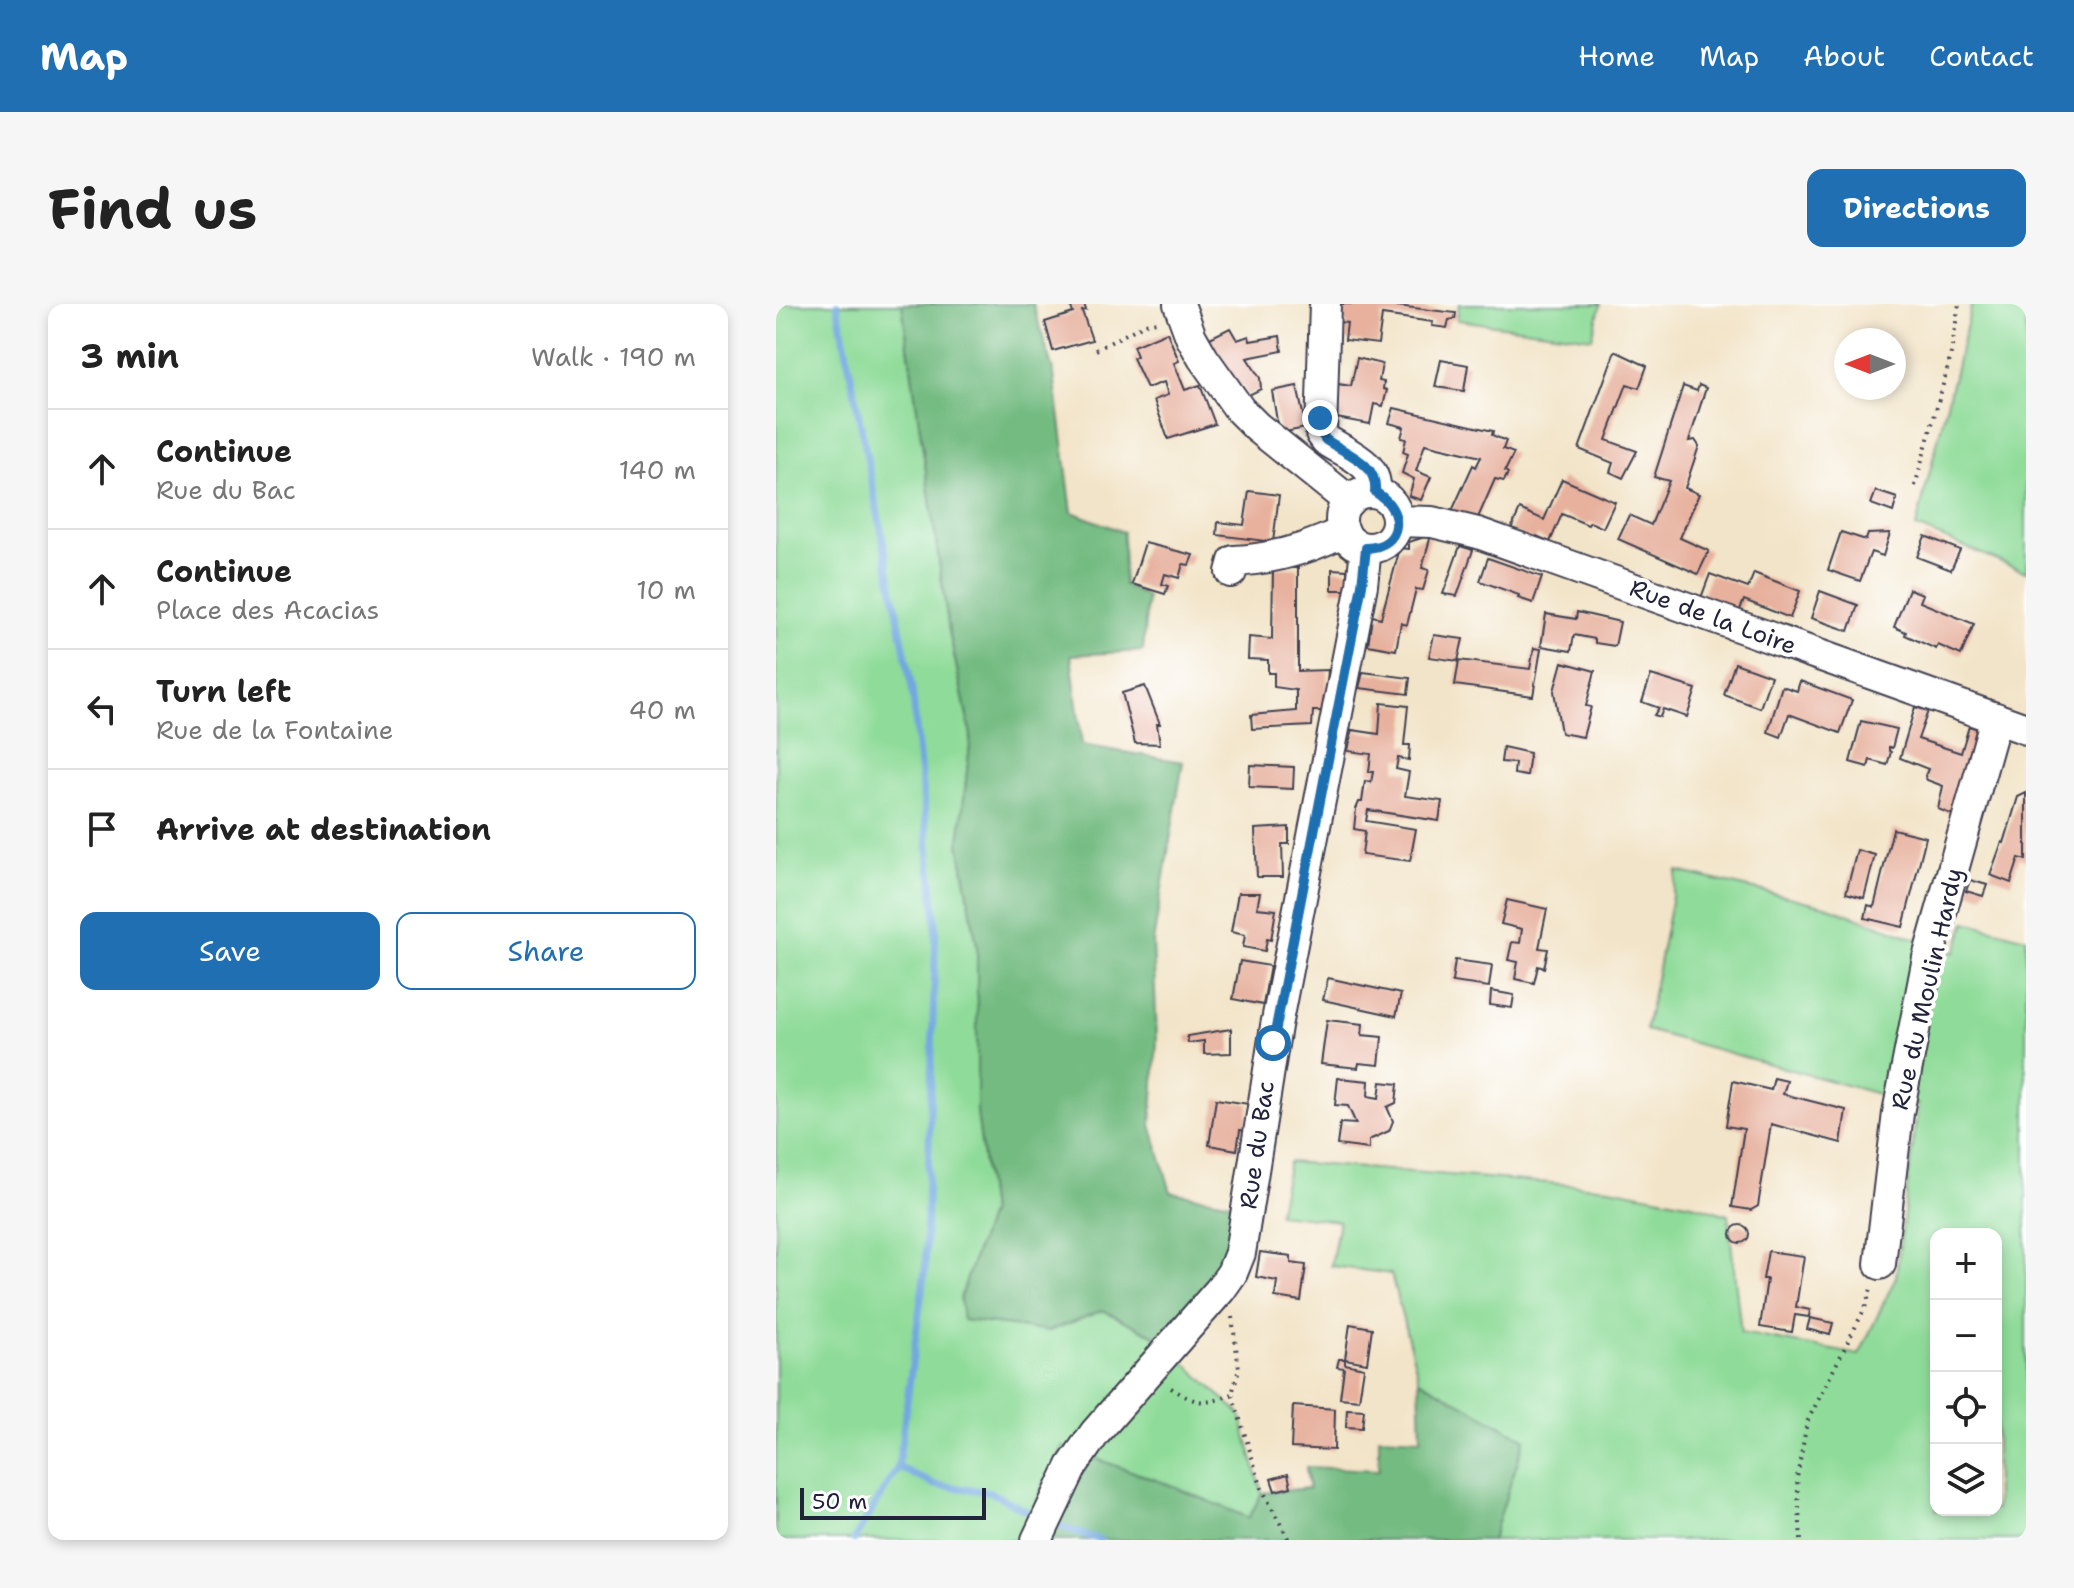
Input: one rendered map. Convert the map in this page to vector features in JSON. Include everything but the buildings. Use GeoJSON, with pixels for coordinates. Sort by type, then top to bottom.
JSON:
{"type":"FeatureCollection","features":[{"type":"Feature","properties":{"kind":"street"},"geometry":{"type":"LineString","coordinates":[[1325,304],[1321,433],[1326,440],[1370,467],[1374,474],[1362,497],[1342,515],[1355,540]]}},
{"type":"Feature","properties":{"kind":"street"},"geometry":{"type":"LineString","coordinates":[[1181,310],[1203,358],[1240,410],[1257,427],[1362,497],[1393,505],[1397,521],[1396,529],[1387,541],[1374,548],[1355,540],[1315,546],[1234,561],[1231,572]]}},
{"type":"Feature","properties":{"kind":"street","name":"Rue de la Loire"},"geometry":{"type":"LineString","coordinates":[[1397,521],[1432,522],[1478,533],[2026,729]]}},
{"type":"Feature","properties":{"kind":"street","name":"Rue du Bac"},"geometry":{"type":"LineString","coordinates":[[1038,1538],[1072,1466],[1095,1433],[1220,1290],[1232,1273],[1243,1243],[1276,1026],[1362,585],[1355,540]]}},
{"type":"Feature","properties":{"kind":"street","name":"Rue du Moulin Hardy"},"geometry":{"type":"LineString","coordinates":[[1880,1264],[1898,1113],[1928,958],[1996,718]]}},
{"type":"Feature","properties":{"kind":"path"},"geometry":{"type":"LineString","coordinates":[[1915,486],[1950,359],[1959,304]]}},
{"type":"Feature","properties":{"kind":"path"},"geometry":{"type":"LineString","coordinates":[[1096,350],[1145,324],[1181,310]]}},
{"type":"Feature","properties":{"kind":"path"},"geometry":{"type":"LineString","coordinates":[[1801,1540],[1797,1478],[1807,1422],[1865,1308],[1880,1264]]}},
{"type":"Feature","properties":{"kind":"path"},"geometry":{"type":"LineString","coordinates":[[1220,1290],[1231,1315],[1237,1342],[1239,1369],[1232,1394],[1262,1489],[1289,1540]]}},
{"type":"Feature","properties":{"kind":"path"},"geometry":{"type":"LineString","coordinates":[[1148,1373],[1186,1398],[1212,1403],[1232,1394]]}},
{"type":"Feature","properties":{"kind":"green space"},"geometry":{"type":"Polygon","coordinates":[[[776,304],[902,304],[949,631],[971,735],[959,844],[977,945],[977,1112],[990,1211],[961,1298],[1049,1331],[1103,1310],[1157,1337],[1240,1414],[1262,1493],[1249,1518],[1165,1483],[1033,1514],[1024,1540],[776,1540],[776,304]]]}},
{"type":"Feature","properties":{"kind":"green space"},"geometry":{"type":"Polygon","coordinates":[[[902,304],[1033,304],[1054,374],[1072,512],[1123,532],[1124,585],[1147,597],[1143,651],[1071,655],[1082,745],[1183,762],[1153,942],[1157,1041],[1151,1125],[1171,1192],[1244,1205],[1230,1277],[1157,1337],[1103,1310],[1049,1331],[963,1320],[960,1298],[990,1211],[977,1112],[977,945],[959,844],[971,735],[949,631],[902,304]]]}},
{"type":"Feature","properties":{"kind":"green space"},"geometry":{"type":"Polygon","coordinates":[[[1459,304],[1601,304],[1592,338],[1457,320],[1459,304]]]}},
{"type":"Feature","properties":{"kind":"green space"},"geometry":{"type":"Polygon","coordinates":[[[1972,304],[2026,304],[2026,572],[1916,527],[1972,304]]]}},
{"type":"Feature","properties":{"kind":"green space"},"geometry":{"type":"Polygon","coordinates":[[[1677,871],[1826,906],[1955,953],[1966,922],[2026,938],[2026,1540],[1492,1540],[1524,1439],[1419,1380],[1391,1274],[1331,1266],[1339,1221],[1278,1214],[1289,1162],[1610,1188],[1692,1204],[1728,1215],[1741,1333],[1859,1355],[1896,1277],[1918,1105],[1646,1030],[1677,871]]]}},
{"type":"Feature","properties":{"kind":"green space"},"geometry":{"type":"Polygon","coordinates":[[[1419,1380],[1525,1439],[1492,1540],[1024,1540],[1041,1489],[1063,1447],[1165,1483],[1249,1518],[1262,1493],[1309,1488],[1306,1467],[1379,1470],[1379,1437],[1421,1439],[1419,1380]]]}},
{"type":"Feature","properties":{"kind":"waterway"},"geometry":{"type":"LineString","coordinates":[[837,304],[912,688],[936,924],[925,1269],[898,1467],[854,1540]]}},
{"type":"Feature","properties":{"kind":"waterway"},"geometry":{"type":"LineString","coordinates":[[898,1467],[935,1485],[990,1492],[1038,1517]]}},
{"type":"Feature","properties":{"kind":"waterway"},"geometry":{"type":"LineString","coordinates":[[1053,1524],[1100,1540]]}},
{"type":"Feature","properties":{"kind":"route"},"geometry":{"type":"LineString","coordinates":[[1273,1043],[1367,561],[1366,548],[1374,548],[1387,541],[1396,529],[1397,521],[1393,505],[1375,492],[1374,474],[1370,467],[1326,440],[1321,433],[1320,418]]}}]}
